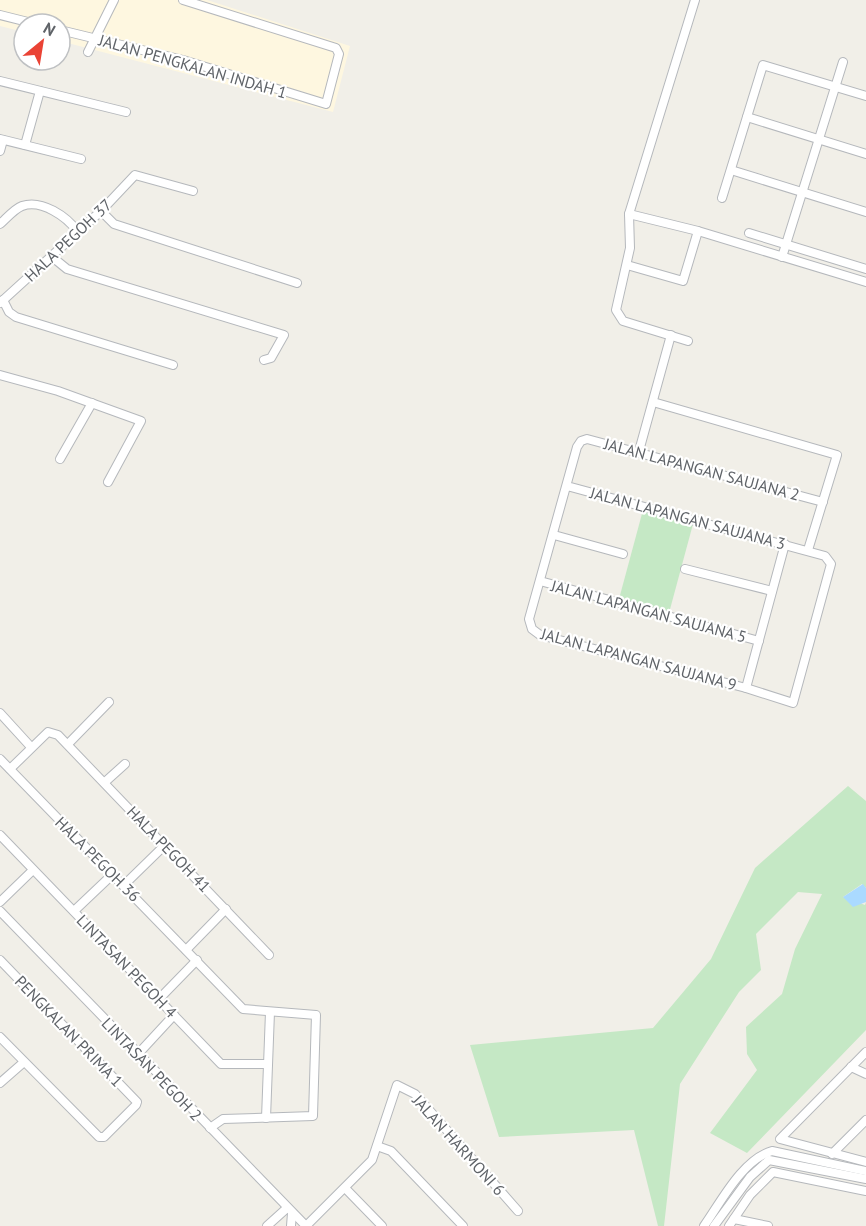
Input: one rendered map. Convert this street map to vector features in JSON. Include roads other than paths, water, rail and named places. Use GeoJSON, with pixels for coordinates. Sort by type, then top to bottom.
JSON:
{"type":"FeatureCollection","features":[{"type":"Feature","properties":{"kind":"street"},"geometry":{"type":"LineString","coordinates":[[88,52],[114,0]]}},
{"type":"Feature","properties":{"kind":"street","name":"JALAN PENGKALAN INDAH 1"},"geometry":{"type":"LineString","coordinates":[[72,33],[183,60],[326,104],[339,51],[336,48],[183,0]]}},
{"type":"Feature","properties":{"kind":"street"},"geometry":{"type":"LineString","coordinates":[[688,341],[622,321],[616,310],[630,248],[629,214],[695,0]]}},
{"type":"Feature","properties":{"kind":"street"},"geometry":{"type":"LineString","coordinates":[[782,257],[843,62]]}},
{"type":"Feature","properties":{"kind":"street"},"geometry":{"type":"LineString","coordinates":[[722,198],[764,65],[866,96]]}},
{"type":"Feature","properties":{"kind":"street"},"geometry":{"type":"LineString","coordinates":[[0,81],[126,112]]}},
{"type":"Feature","properties":{"kind":"street"},"geometry":{"type":"LineString","coordinates":[[25,145],[40,91]]}},
{"type":"Feature","properties":{"kind":"street"},"geometry":{"type":"LineString","coordinates":[[747,117],[866,154]]}},
{"type":"Feature","properties":{"kind":"street"},"geometry":{"type":"LineString","coordinates":[[0,152],[2,139],[81,159]]}},
{"type":"Feature","properties":{"kind":"street"},"geometry":{"type":"LineString","coordinates":[[731,170],[866,212]]}},
{"type":"Feature","properties":{"kind":"street","name":"HALA PEGOH 37"},"geometry":{"type":"LineString","coordinates":[[2,302],[101,211],[135,175],[193,191]]}},
{"type":"Feature","properties":{"kind":"street"},"geometry":{"type":"LineString","coordinates":[[0,225],[17,209],[30,205],[54,212],[67,219],[77,231]]}},
{"type":"Feature","properties":{"kind":"street"},"geometry":{"type":"LineString","coordinates":[[101,211],[114,224],[297,283]]}},
{"type":"Feature","properties":{"kind":"street"},"geometry":{"type":"LineString","coordinates":[[629,214],[698,231],[866,282]]}},
{"type":"Feature","properties":{"kind":"street"},"geometry":{"type":"LineString","coordinates":[[627,265],[683,280],[698,231]]}},
{"type":"Feature","properties":{"kind":"street"},"geometry":{"type":"LineString","coordinates":[[749,233],[866,269]]}},
{"type":"Feature","properties":{"kind":"street"},"geometry":{"type":"LineString","coordinates":[[51,256],[67,269],[284,334],[271,358],[264,360]]}},
{"type":"Feature","properties":{"kind":"street"},"geometry":{"type":"LineString","coordinates":[[2,302],[16,317],[173,365]]}},
{"type":"Feature","properties":{"kind":"street"},"geometry":{"type":"LineString","coordinates":[[639,451],[671,335]]}},
{"type":"Feature","properties":{"kind":"street"},"geometry":{"type":"LineString","coordinates":[[0,375],[92,403],[141,421],[108,482]]}},
{"type":"Feature","properties":{"kind":"street"},"geometry":{"type":"LineString","coordinates":[[653,402],[837,455],[808,550]]}},
{"type":"Feature","properties":{"kind":"street"},"geometry":{"type":"LineString","coordinates":[[60,459],[92,403]]}},
{"type":"Feature","properties":{"kind":"street","name":"JALAN LAPANGAN SAUJANA 2"},"geometry":{"type":"LineString","coordinates":[[567,486],[581,441],[587,439],[639,451],[823,502]]}},
{"type":"Feature","properties":{"kind":"street"},"geometry":{"type":"LineString","coordinates":[[540,581],[567,486]]}},
{"type":"Feature","properties":{"kind":"street","name":"JALAN LAPANGAN SAUJANA 3"},"geometry":{"type":"LineString","coordinates":[[567,486],[808,550]]}},
{"type":"Feature","properties":{"kind":"street"},"geometry":{"type":"LineString","coordinates":[[554,535],[623,554]]}},
{"type":"Feature","properties":{"kind":"street"},"geometry":{"type":"LineString","coordinates":[[746,688],[785,544]]}},
{"type":"Feature","properties":{"kind":"street","name":"JALAN LAPANGAN SAUJANA 9"},"geometry":{"type":"LineString","coordinates":[[540,581],[529,619],[532,628],[540,634],[746,688],[793,703],[831,564],[825,556],[808,550]]}},
{"type":"Feature","properties":{"kind":"street"},"geometry":{"type":"LineString","coordinates":[[685,569],[772,591]]}},
{"type":"Feature","properties":{"kind":"street","name":"JALAN LAPANGAN SAUJANA 5"},"geometry":{"type":"LineString","coordinates":[[540,581],[759,641]]}},
{"type":"Feature","properties":{"kind":"street"},"geometry":{"type":"LineString","coordinates":[[10,769],[48,732],[58,735],[68,744],[109,702]]}},
{"type":"Feature","properties":{"kind":"street"},"geometry":{"type":"LineString","coordinates":[[0,713],[32,747]]}},
{"type":"Feature","properties":{"kind":"street","name":"HALA PEGOH 41"},"geometry":{"type":"LineString","coordinates":[[68,744],[269,955]]}},
{"type":"Feature","properties":{"kind":"street","name":"HALA PEGOH 36"},"geometry":{"type":"LineString","coordinates":[[0,759],[243,1009],[316,1015],[315,1113],[311,1118],[266,1118]]}},
{"type":"Feature","properties":{"kind":"street"},"geometry":{"type":"LineString","coordinates":[[105,782],[125,764]]}},
{"type":"Feature","properties":{"kind":"street","name":"LINTASAN PEGOH 4"},"geometry":{"type":"LineString","coordinates":[[0,835],[221,1064],[268,1064]]}},
{"type":"Feature","properties":{"kind":"street"},"geometry":{"type":"LineString","coordinates":[[124,885],[165,845]]}},
{"type":"Feature","properties":{"kind":"street"},"geometry":{"type":"LineString","coordinates":[[0,902],[33,870]]}},
{"type":"Feature","properties":{"kind":"street"},"geometry":{"type":"LineString","coordinates":[[74,911],[113,874]]}},
{"type":"Feature","properties":{"kind":"street"},"geometry":{"type":"LineString","coordinates":[[186,950],[226,909]]}},
{"type":"Feature","properties":{"kind":"street","name":"LINTASAN PEGOH 2"},"geometry":{"type":"LineString","coordinates":[[0,911],[306,1226]]}},
{"type":"Feature","properties":{"kind":"street","name":"PENGKALAN PRIMA 1"},"geometry":{"type":"LineString","coordinates":[[0,960],[137,1102],[104,1137],[99,1137],[24,1062]]}},
{"type":"Feature","properties":{"kind":"street"},"geometry":{"type":"LineString","coordinates":[[159,999],[197,960]]}},
{"type":"Feature","properties":{"kind":"street"},"geometry":{"type":"LineString","coordinates":[[210,1128],[223,1119],[266,1118],[270,1012]]}},
{"type":"Feature","properties":{"kind":"street"},"geometry":{"type":"LineString","coordinates":[[138,1054],[174,1015]]}},
{"type":"Feature","properties":{"kind":"street"},"geometry":{"type":"LineString","coordinates":[[0,1037],[24,1062],[0,1083]]}},
{"type":"Feature","properties":{"kind":"street"},"geometry":{"type":"LineString","coordinates":[[866,1053],[780,1139],[866,1162]]}},
{"type":"Feature","properties":{"kind":"street"},"geometry":{"type":"LineString","coordinates":[[851,1067],[866,1074]]}},
{"type":"Feature","properties":{"kind":"street","name":"JALAN HARMONI 6"},"geometry":{"type":"LineString","coordinates":[[377,1146],[397,1085],[415,1094],[518,1210]]}},
{"type":"Feature","properties":{"kind":"street"},"geometry":{"type":"LineString","coordinates":[[832,1154],[866,1120]]}},
{"type":"Feature","properties":{"kind":"street"},"geometry":{"type":"LineString","coordinates":[[306,1226],[372,1160],[377,1146],[391,1151],[462,1226]]}},
{"type":"Feature","properties":{"kind":"street"},"geometry":{"type":"LineString","coordinates":[[704,1226],[742,1173],[765,1153],[783,1153],[866,1171]]}},
{"type":"Feature","properties":{"kind":"street"},"geometry":{"type":"LineString","coordinates":[[714,1226],[750,1177],[769,1160],[866,1179]]}},
{"type":"Feature","properties":{"kind":"street"},"geometry":{"type":"LineString","coordinates":[[768,1226],[732,1223],[750,1195],[772,1172],[866,1191]]}},
{"type":"Feature","properties":{"kind":"street"},"geometry":{"type":"LineString","coordinates":[[345,1188],[382,1226]]}},
{"type":"Feature","properties":{"kind":"street"},"geometry":{"type":"LineString","coordinates":[[267,1226],[289,1210],[291,1226]]}},
{"type":"Feature","properties":{"kind":"water"},"geometry":{"type":"Polygon","coordinates":[[[863,884],[866,888],[866,902],[853,907],[843,897],[863,884]]]}}]}
